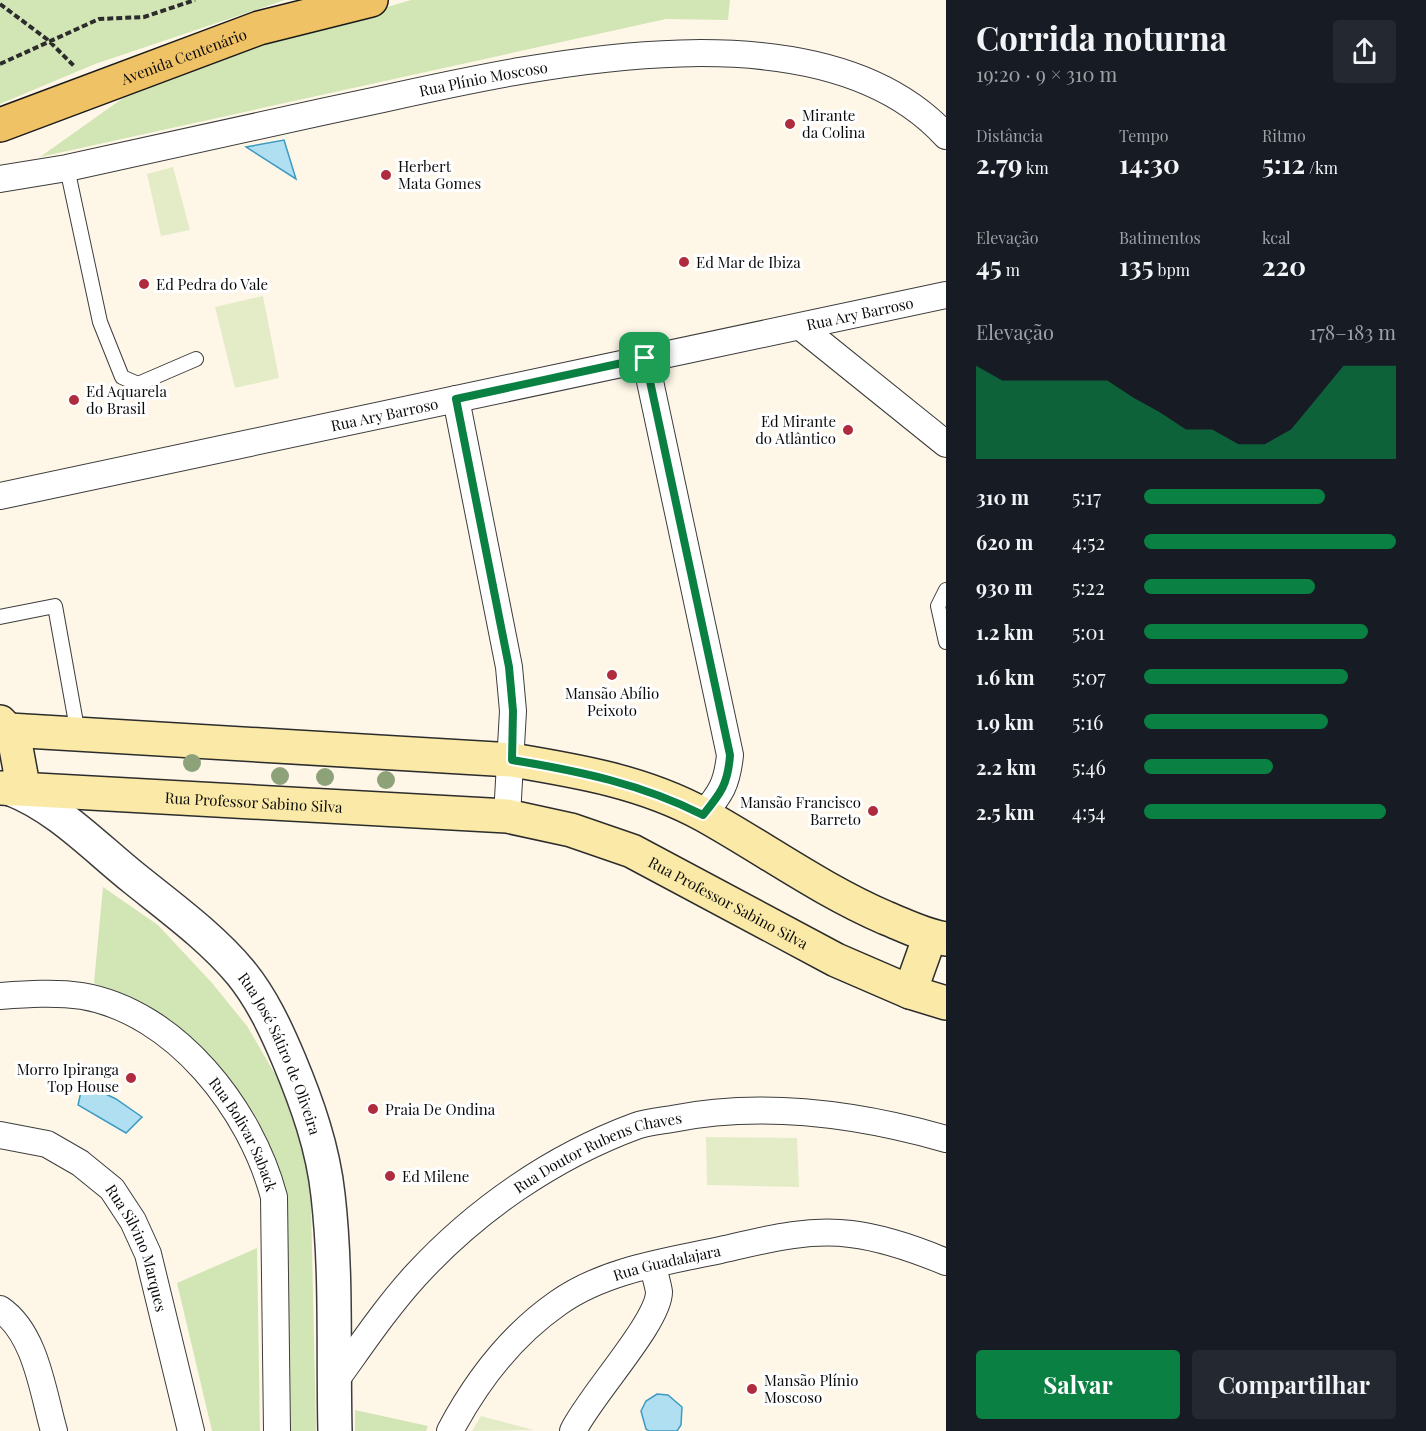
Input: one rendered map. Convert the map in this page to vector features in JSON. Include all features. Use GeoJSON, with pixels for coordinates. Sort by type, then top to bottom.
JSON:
{"type":"FeatureCollection","features":[{"type":"Feature","properties":{"kind":"main road","name":"Avenida Centenário"},"geometry":{"type":"LineString","coordinates":[[0,125],[259,28],[370,0]]}},
{"type":"Feature","properties":{"kind":"main road"},"geometry":{"type":"LineString","coordinates":[[5,727],[78,736],[512,760],[575,771],[628,784],[670,798],[703,815],[844,900],[938,938],[910,992]]}},
{"type":"Feature","properties":{"kind":"main road"},"geometry":{"type":"LineString","coordinates":[[5,727],[16,745],[21,775],[5,789]]}},
{"type":"Feature","properties":{"kind":"main road","name":"Rua Professor Sabino Silva"},"geometry":{"type":"LineString","coordinates":[[5,789],[507,816],[571,830],[632,850],[827,955],[910,992],[946,1003]]}},
{"type":"Feature","properties":{"kind":"street","name":"Rua Plínio Moscoso"},"geometry":{"type":"LineString","coordinates":[[0,179],[67,168],[566,58],[668,46],[772,49],[834,60],[866,73],[899,93],[936,124],[946,136]]}},
{"type":"Feature","properties":{"kind":"street","name":"Rua Ary Barroso"},"geometry":{"type":"LineString","coordinates":[[0,496],[645,358],[802,328],[946,295]]}},
{"type":"Feature","properties":{"kind":"street"},"geometry":{"type":"LineString","coordinates":[[802,328],[946,444]]}},
{"type":"Feature","properties":{"kind":"street"},"geometry":{"type":"LineString","coordinates":[[645,358],[730,755],[728,776],[722,792],[703,815]]}},
{"type":"Feature","properties":{"kind":"street"},"geometry":{"type":"LineString","coordinates":[[456,399],[509,667],[513,711],[507,816]]}},
{"type":"Feature","properties":{"kind":"street","name":"Rua José Sátiro de Oliveira"},"geometry":{"type":"LineString","coordinates":[[5,789],[44,806],[200,932],[240,971],[260,999],[301,1088],[317,1138],[326,1183],[333,1286],[334,1431]]}},
{"type":"Feature","properties":{"kind":"street","name":"Rua Bolivar Saback"},"geometry":{"type":"LineString","coordinates":[[0,996],[82,996],[124,1008],[161,1029],[192,1058],[225,1096],[249,1131],[265,1164],[274,1197],[278,1431]]}},
{"type":"Feature","properties":{"kind":"street","name":"Rua Doutor Rubens Chaves"},"geometry":{"type":"LineString","coordinates":[[333,1384],[415,1276],[454,1236],[496,1201],[571,1157],[638,1126],[694,1114],[760,1111],[838,1116],[895,1125],[946,1139]]}},
{"type":"Feature","properties":{"kind":"street","name":"Rua Silvino Marques"},"geometry":{"type":"LineString","coordinates":[[0,1135],[47,1144],[80,1163],[112,1189],[134,1221],[148,1254],[190,1431]]}},
{"type":"Feature","properties":{"kind":"street","name":"Rua Guadalajara"},"geometry":{"type":"LineString","coordinates":[[450,1431],[485,1375],[518,1337],[558,1303],[608,1278],[652,1265],[799,1233],[860,1235],[900,1244],[946,1262]]}},
{"type":"Feature","properties":{"kind":"street"},"geometry":{"type":"LineString","coordinates":[[573,1431],[624,1353],[651,1319],[659,1293],[652,1265]]}},
{"type":"Feature","properties":{"kind":"street"},"geometry":{"type":"LineString","coordinates":[[0,1310],[19,1328],[28,1347],[54,1431]]}},
{"type":"Feature","properties":{"kind":"lane"},"geometry":{"type":"LineString","coordinates":[[67,168],[100,322],[123,377],[138,384],[196,359]]}},
{"type":"Feature","properties":{"kind":"lane"},"geometry":{"type":"LineString","coordinates":[[946,590],[938,606],[946,642]]}},
{"type":"Feature","properties":{"kind":"lane"},"geometry":{"type":"LineString","coordinates":[[0,617],[55,606],[78,736]]}},
{"type":"Feature","properties":{"kind":"path"},"geometry":{"type":"LineString","coordinates":[[0,64],[48,40],[99,19],[144,17],[195,0]]}},
{"type":"Feature","properties":{"kind":"path"},"geometry":{"type":"LineString","coordinates":[[0,4],[48,40],[93,89]]}},
{"type":"Feature","properties":{"kind":"green space"},"geometry":{"type":"Polygon","coordinates":[[[0,0],[285,0],[95,64],[0,104],[0,0]]]}},
{"type":"Feature","properties":{"kind":"green space"},"geometry":{"type":"Polygon","coordinates":[[[411,0],[730,0],[728,20],[666,19],[40,157],[154,76],[411,0]]]}},
{"type":"Feature","properties":{"kind":"green space"},"geometry":{"type":"Polygon","coordinates":[[[173,167],[190,230],[161,236],[147,174],[173,167]]]}},
{"type":"Feature","properties":{"kind":"green space"},"geometry":{"type":"Polygon","coordinates":[[[263,296],[279,378],[235,388],[215,307],[263,296]]]}},
{"type":"Feature","properties":{"kind":"green space"},"geometry":{"type":"Polygon","coordinates":[[[103,887],[158,925],[212,983],[247,1026],[286,1093],[306,1150],[311,1202],[316,1431],[284,1431],[280,1192],[170,1022],[94,983],[103,887]]]}},
{"type":"Feature","properties":{"kind":"green space"},"geometry":{"type":"Polygon","coordinates":[[[706,1137],[797,1138],[799,1187],[707,1185],[706,1137]]]}},
{"type":"Feature","properties":{"kind":"green space"},"geometry":{"type":"Polygon","coordinates":[[[257,1248],[260,1431],[212,1431],[177,1283],[257,1248]]]}},
{"type":"Feature","properties":{"kind":"green space"},"geometry":{"type":"Polygon","coordinates":[[[355,1410],[428,1426],[426,1431],[355,1431],[355,1410]]]}},
{"type":"Feature","properties":{"kind":"green space"},"geometry":{"type":"Polygon","coordinates":[[[481,1416],[534,1430],[472,1431],[481,1416]]]}},
{"type":"Feature","properties":{"kind":"water"},"geometry":{"type":"Polygon","coordinates":[[[284,140],[296,179],[246,147],[284,140]]]}},
{"type":"Feature","properties":{"kind":"water"},"geometry":{"type":"Polygon","coordinates":[[[83,1083],[116,1099],[142,1117],[126,1133],[78,1105],[83,1083]]]}},
{"type":"Feature","properties":{"kind":"water"},"geometry":{"type":"Polygon","coordinates":[[[657,1394],[668,1395],[682,1407],[681,1425],[677,1431],[649,1431],[646,1429],[641,1411],[646,1401],[657,1394]]]}},
{"type":"Feature","properties":{"kind":"place","name":"Mirante da Colina"},"geometry":{"type":"Point","coordinates":[790,124]}},
{"type":"Feature","properties":{"kind":"place","name":"Herbert Mata Gomes"},"geometry":{"type":"Point","coordinates":[386,175]}},
{"type":"Feature","properties":{"kind":"place","name":"Ed Mar de Ibiza"},"geometry":{"type":"Point","coordinates":[684,262]}},
{"type":"Feature","properties":{"kind":"place","name":"Ed Pedra do Vale"},"geometry":{"type":"Point","coordinates":[144,284]}},
{"type":"Feature","properties":{"kind":"place","name":"Ed Aquarela do Brasil"},"geometry":{"type":"Point","coordinates":[74,400]}},
{"type":"Feature","properties":{"kind":"place","name":"Ed Mirante do Atlântico"},"geometry":{"type":"Point","coordinates":[848,430]}},
{"type":"Feature","properties":{"kind":"place","name":"Mansão Abílio Peixoto"},"geometry":{"type":"Point","coordinates":[612,675]}},
{"type":"Feature","properties":{"kind":"place","name":"Mansão Francisco Barreto"},"geometry":{"type":"Point","coordinates":[873,811]}},
{"type":"Feature","properties":{"kind":"place","name":"Morro Ipiranga Top House"},"geometry":{"type":"Point","coordinates":[131,1078]}},
{"type":"Feature","properties":{"kind":"place","name":"Praia De Ondina"},"geometry":{"type":"Point","coordinates":[373,1109]}},
{"type":"Feature","properties":{"kind":"place","name":"Ed Milene"},"geometry":{"type":"Point","coordinates":[390,1176]}},
{"type":"Feature","properties":{"kind":"place","name":"Mansão Plínio Moscoso"},"geometry":{"type":"Point","coordinates":[752,1389]}},
{"type":"Feature","properties":{"kind":"route"},"geometry":{"type":"LineString","coordinates":[[645,358],[730,755],[728,776],[722,792],[703,815],[670,798],[628,784],[575,771],[512,760],[513,711],[509,667],[456,399],[645,358]]}}]}
